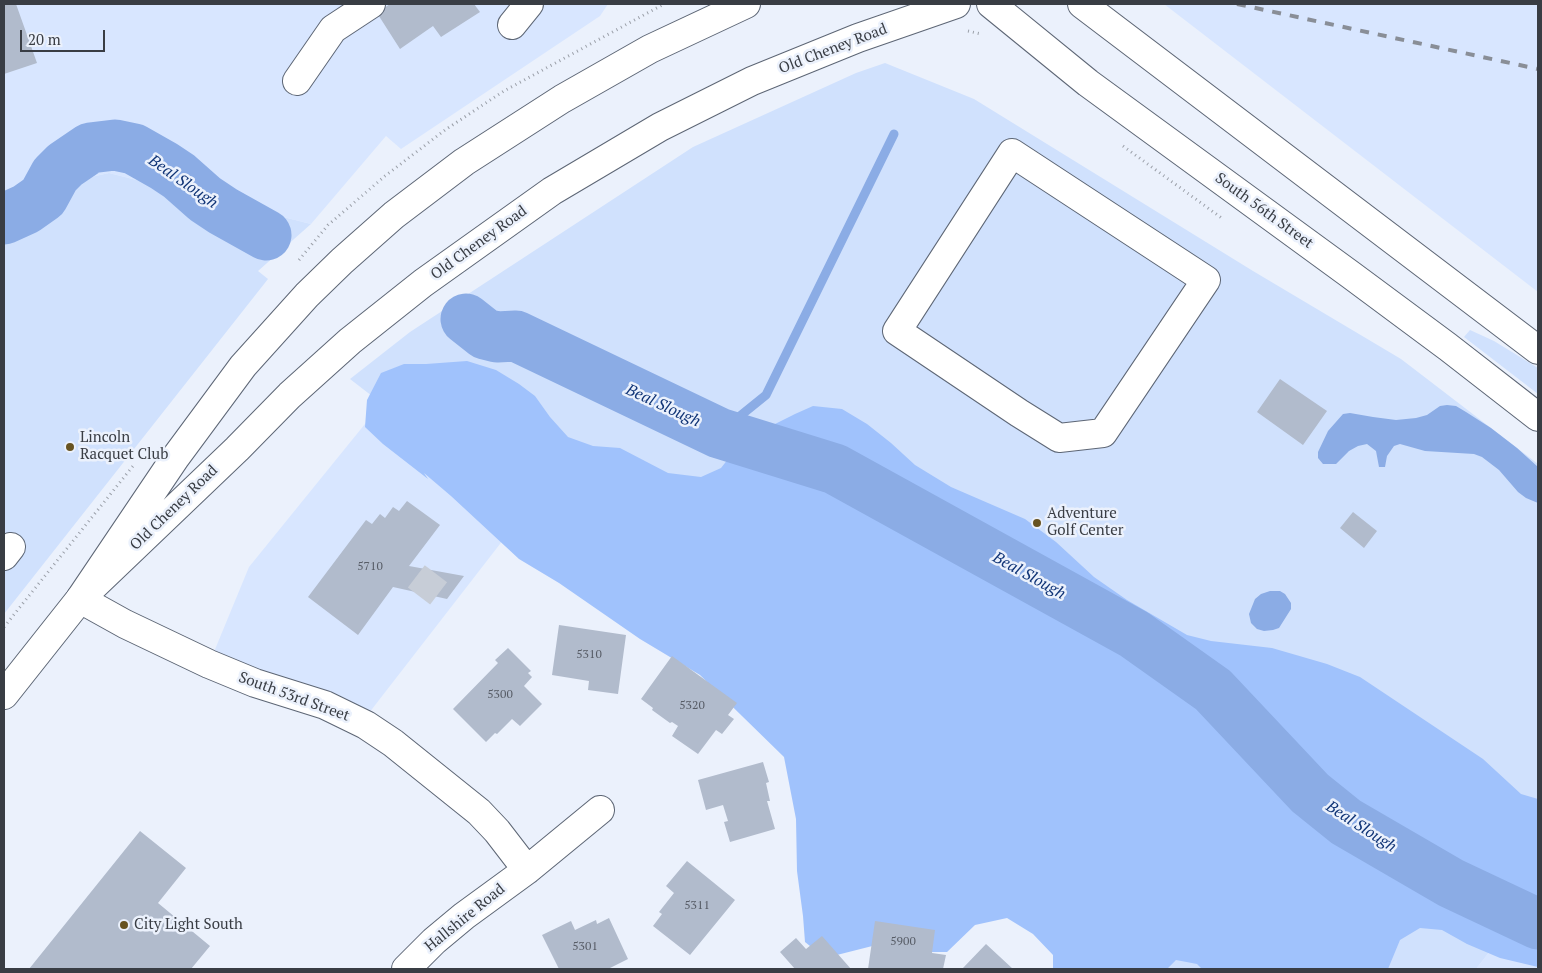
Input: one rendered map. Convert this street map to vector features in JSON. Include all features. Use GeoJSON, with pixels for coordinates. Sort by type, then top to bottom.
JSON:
{"type":"FeatureCollection","features":[{"type":"Feature","properties":{"kind":"main road"},"geometry":{"type":"LineString","coordinates":[[297,80],[333,30],[371,4]]}},
{"type":"Feature","properties":{"kind":"main road"},"geometry":{"type":"LineString","coordinates":[[512,25],[529,4]]}},
{"type":"Feature","properties":{"kind":"main road","name":"Old Cheney Road"},"geometry":{"type":"LineString","coordinates":[[4,695],[80,599],[175,458],[243,366],[307,294],[376,230],[464,162],[562,98],[650,49],[746,4]]}},
{"type":"Feature","properties":{"kind":"main road","name":"Old Cheney Road"},"geometry":{"type":"LineString","coordinates":[[80,599],[290,395],[350,341],[423,283],[552,191],[660,127],[752,81],[858,38],[956,4]]}},
{"type":"Feature","properties":{"kind":"main road","name":"South 56th Street"},"geometry":{"type":"LineString","coordinates":[[991,4],[1088,84],[1418,324],[1538,416]]}},
{"type":"Feature","properties":{"kind":"main road"},"geometry":{"type":"LineString","coordinates":[[1082,4],[1538,350]]}},
{"type":"Feature","properties":{"kind":"main road"},"geometry":{"type":"LineString","coordinates":[[1012,153],[1206,280],[1103,433],[1059,438],[1018,414],[896,331],[1012,153]]}},
{"type":"Feature","properties":{"kind":"main road","name":"South 53rd Street"},"geometry":{"type":"LineString","coordinates":[[80,599],[130,626],[209,664],[255,683],[325,705],[366,725],[393,743],[479,812],[497,831],[526,870]]}},
{"type":"Feature","properties":{"kind":"main road","name":"Hallshire Road"},"geometry":{"type":"LineString","coordinates":[[406,969],[434,941],[457,922],[526,870],[600,810]]}},
{"type":"Feature","properties":{"kind":"shaded area"},"geometry":{"type":"Polygon","coordinates":[[[4,4],[608,4],[600,16],[401,149],[386,136],[311,224],[109,173],[4,196],[4,4]]]}},
{"type":"Feature","properties":{"kind":"shaded area"},"geometry":{"type":"Polygon","coordinates":[[[1164,4],[1538,4],[1538,292],[1164,4]]]}},
{"type":"Feature","properties":{"kind":"shaded area","name":"Adventure Golf Center"},"geometry":{"type":"Polygon","coordinates":[[[885,63],[974,99],[1253,271],[1401,359],[1538,464],[1538,890],[1476,969],[1113,969],[350,379],[410,332],[693,147],[856,73],[885,63]]]}},
{"type":"Feature","properties":{"kind":"shaded area","name":"Lincoln Racquet Club"},"geometry":{"type":"Polygon","coordinates":[[[109,173],[311,224],[258,271],[268,279],[4,614],[4,196],[109,173]]]}},
{"type":"Feature","properties":{"kind":"shaded area"},"geometry":{"type":"Polygon","coordinates":[[[1470,330],[1494,341],[1538,368],[1538,394],[1464,337],[1470,330]]]}},
{"type":"Feature","properties":{"kind":"shaded area"},"geometry":{"type":"Polygon","coordinates":[[[467,361],[496,370],[535,396],[568,437],[593,446],[620,448],[668,473],[701,477],[721,468],[732,454],[767,428],[795,414],[813,406],[842,409],[867,424],[915,465],[951,487],[1025,519],[1056,542],[1094,577],[1127,600],[1187,635],[1211,641],[1272,648],[1327,664],[1360,677],[1483,759],[1521,794],[1538,799],[1538,967],[1500,958],[1467,944],[1442,930],[1420,928],[1400,940],[1388,969],[1202,969],[1197,964],[1176,960],[1167,969],[1053,969],[1053,955],[1033,934],[1007,918],[975,925],[947,952],[917,952],[896,940],[825,958],[805,942],[797,871],[796,819],[784,757],[700,675],[640,639],[559,583],[519,559],[451,496],[424,473],[428,479],[383,444],[365,427],[367,400],[381,373],[404,364],[467,361]]]}},
{"type":"Feature","properties":{"kind":"shaded area"},"geometry":{"type":"Polygon","coordinates":[[[382,403],[524,513],[362,722],[209,664],[249,567],[382,403]]]}},
{"type":"Feature","properties":{"kind":"shaded area"},"geometry":{"type":"Polygon","coordinates":[[[1440,406],[1456,406],[1491,428],[1538,467],[1538,503],[1518,492],[1499,470],[1482,457],[1474,454],[1425,451],[1400,444],[1394,446],[1387,456],[1385,467],[1379,467],[1376,451],[1367,444],[1349,451],[1336,464],[1323,464],[1318,458],[1318,452],[1328,431],[1343,414],[1350,413],[1396,420],[1427,415],[1440,406]]]}},
{"type":"Feature","properties":{"kind":"shaded area"},"geometry":{"type":"Polygon","coordinates":[[[1270,591],[1280,591],[1285,594],[1291,603],[1291,609],[1279,628],[1264,631],[1257,629],[1251,623],[1249,614],[1255,599],[1261,594],[1270,591]]]}},
{"type":"Feature","properties":{"kind":"shaded area"},"geometry":{"type":"Polygon","coordinates":[[[1538,890],[1538,969],[1476,969],[1538,890]]]}},
{"type":"Feature","properties":{"kind":"building"},"geometry":{"type":"Polygon","coordinates":[[[4,4],[16,4],[37,63],[4,74],[4,4]]]}},
{"type":"Feature","properties":{"kind":"building"},"geometry":{"type":"Polygon","coordinates":[[[390,4],[474,4],[480,12],[441,37],[433,26],[400,49],[377,13],[390,4]]]}},
{"type":"Feature","properties":{"kind":"building"},"geometry":{"type":"Polygon","coordinates":[[[1280,379],[1327,411],[1303,445],[1257,412],[1280,379]]]}},
{"type":"Feature","properties":{"kind":"building"},"geometry":{"type":"Polygon","coordinates":[[[407,501],[440,525],[409,566],[464,576],[447,599],[393,587],[358,635],[308,597],[366,520],[372,524],[380,514],[385,518],[393,507],[399,511],[407,501]]]}},
{"type":"Feature","properties":{"kind":"building"},"geometry":{"type":"Polygon","coordinates":[[[1353,512],[1377,531],[1364,548],[1340,528],[1353,512]]]}},
{"type":"Feature","properties":{"kind":"building"},"geometry":{"type":"Polygon","coordinates":[[[559,625],[626,635],[618,694],[588,690],[589,681],[552,675],[559,625]]]}},
{"type":"Feature","properties":{"kind":"building"},"geometry":{"type":"Polygon","coordinates":[[[508,648],[531,671],[528,673],[532,677],[524,686],[542,704],[520,726],[512,719],[486,742],[453,709],[498,663],[495,660],[508,648]]]}},
{"type":"Feature","properties":{"kind":"building"},"geometry":{"type":"Polygon","coordinates":[[[672,656],[737,703],[728,715],[734,719],[722,734],[716,730],[698,754],[672,736],[678,726],[672,722],[670,723],[652,710],[653,708],[641,699],[672,656]]]}},
{"type":"Feature","properties":{"kind":"building"},"geometry":{"type":"Polygon","coordinates":[[[763,762],[769,782],[766,783],[770,801],[767,801],[775,829],[730,842],[724,822],[728,821],[723,805],[706,810],[698,780],[763,762]]]}},
{"type":"Feature","properties":{"kind":"building","name":"City Light South"},"geometry":{"type":"Polygon","coordinates":[[[140,831],[186,868],[158,903],[210,946],[191,969],[29,969],[140,831]]]}},
{"type":"Feature","properties":{"kind":"building"},"geometry":{"type":"Polygon","coordinates":[[[687,861],[735,900],[690,955],[653,926],[662,914],[659,912],[674,893],[666,886],[687,861]]]}},
{"type":"Feature","properties":{"kind":"building"},"geometry":{"type":"Polygon","coordinates":[[[609,918],[628,959],[608,969],[559,969],[542,935],[571,921],[575,930],[596,920],[597,924],[609,918]]]}},
{"type":"Feature","properties":{"kind":"building"},"geometry":{"type":"Polygon","coordinates":[[[875,921],[935,930],[932,953],[946,955],[943,969],[868,969],[875,921]]]}},
{"type":"Feature","properties":{"kind":"building"},"geometry":{"type":"Polygon","coordinates":[[[822,936],[851,969],[795,969],[780,952],[796,938],[806,949],[822,936]]]}},
{"type":"Feature","properties":{"kind":"building"},"geometry":{"type":"Polygon","coordinates":[[[986,944],[1013,969],[962,969],[986,944]]]}},
{"type":"Feature","properties":{"kind":"waterway"},"geometry":{"type":"LineString","coordinates":[[719,433],[766,395],[894,134]]}},
{"type":"Feature","properties":{"kind":"waterway","name":"Beal Slough"},"geometry":{"type":"LineString","coordinates":[[4,219],[26,209],[43,197],[55,175],[65,165],[90,148],[115,145],[134,149],[164,166],[179,176],[205,199],[266,235]]}},
{"type":"Feature","properties":{"kind":"waterway","name":"Beal Slough"},"geometry":{"type":"LineString","coordinates":[[466,319],[485,334],[497,337],[516,336],[719,433],[835,469],[1134,634],[1213,690],[1310,793],[1346,822],[1451,883],[1538,924]]}},
{"type":"Feature","properties":{"kind":"tunnel"},"geometry":{"type":"LineString","coordinates":[[419,596],[438,571]]}},
{"type":"Feature","properties":{"kind":"railway"},"geometry":{"type":"LineString","coordinates":[[1237,4],[1538,69]]}},
{"type":"Feature","properties":{"kind":"place","name":"Lincoln Racquet Club"},"geometry":{"type":"Point","coordinates":[70,447]}},
{"type":"Feature","properties":{"kind":"place","name":"Adventure Golf Center"},"geometry":{"type":"Point","coordinates":[1037,523]}},
{"type":"Feature","properties":{"kind":"place","name":"City Light South"},"geometry":{"type":"Point","coordinates":[124,925]}}]}
